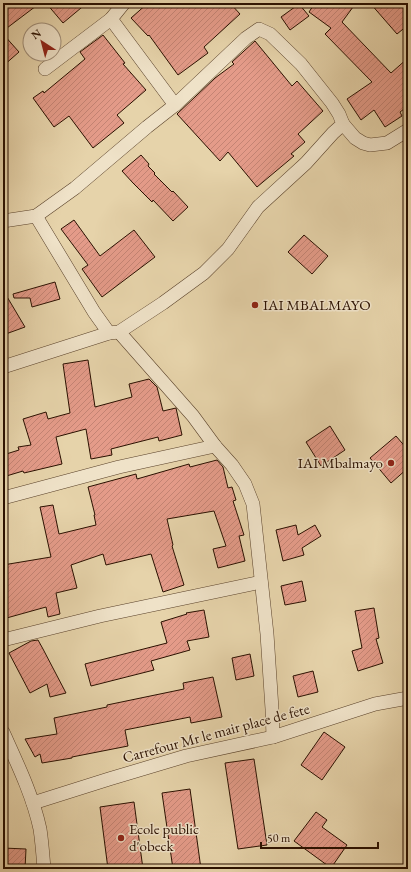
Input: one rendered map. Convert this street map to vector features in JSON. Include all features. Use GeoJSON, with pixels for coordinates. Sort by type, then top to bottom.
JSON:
{"type":"FeatureCollection","features":[{"type":"Feature","properties":{"kind":"street"},"geometry":{"type":"LineString","coordinates":[[44,69],[111,19],[124,3]]}},
{"type":"Feature","properties":{"kind":"street"},"geometry":{"type":"LineString","coordinates":[[111,19],[175,105]]}},
{"type":"Feature","properties":{"kind":"street"},"geometry":{"type":"LineString","coordinates":[[3,221],[36,216],[75,188],[175,105],[246,38],[258,29],[270,34],[301,64],[332,103],[343,124],[355,138],[370,145],[388,143],[408,130]]}},
{"type":"Feature","properties":{"kind":"street"},"geometry":{"type":"LineString","coordinates":[[3,368],[114,332],[163,303],[204,273],[228,249],[258,207],[306,163],[343,124]]}},
{"type":"Feature","properties":{"kind":"street"},"geometry":{"type":"LineString","coordinates":[[36,216],[94,312],[193,416],[215,446],[232,465],[244,484],[253,504],[267,634],[272,709],[272,737]]}},
{"type":"Feature","properties":{"kind":"street"},"geometry":{"type":"LineString","coordinates":[[3,498],[119,467],[215,446]]}},
{"type":"Feature","properties":{"kind":"street"},"geometry":{"type":"LineString","coordinates":[[3,640],[100,616],[261,582]]}},
{"type":"Feature","properties":{"kind":"street","name":"Carrefour Mr le mair place de fete"},"geometry":{"type":"LineString","coordinates":[[33,804],[186,756],[272,737],[375,704],[408,698]]}},
{"type":"Feature","properties":{"kind":"street"},"geometry":{"type":"LineString","coordinates":[[4,735],[33,804],[40,830],[44,869]]}},
{"type":"Feature","properties":{"kind":"building"},"geometry":{"type":"Polygon","coordinates":[[[13,3],[40,3],[3,31],[3,10],[13,3]]]}},
{"type":"Feature","properties":{"kind":"building"},"geometry":{"type":"Polygon","coordinates":[[[46,3],[87,3],[63,23],[46,3]]]}},
{"type":"Feature","properties":{"kind":"building"},"geometry":{"type":"Polygon","coordinates":[[[148,3],[230,3],[240,14],[204,47],[208,53],[178,75],[149,35],[148,36],[131,18],[148,3]]]}},
{"type":"Feature","properties":{"kind":"building"},"geometry":{"type":"Polygon","coordinates":[[[315,3],[356,3],[342,22],[391,73],[408,58],[408,106],[400,112],[402,116],[385,127],[374,110],[361,120],[347,99],[372,82],[325,34],[331,28],[309,12],[315,3]]]}},
{"type":"Feature","properties":{"kind":"building"},"geometry":{"type":"Polygon","coordinates":[[[370,3],[404,3],[408,8],[408,25],[397,34],[370,3]]]}},
{"type":"Feature","properties":{"kind":"building"},"geometry":{"type":"Polygon","coordinates":[[[299,4],[309,16],[290,30],[281,17],[299,4]]]}},
{"type":"Feature","properties":{"kind":"building"},"geometry":{"type":"Polygon","coordinates":[[[3,34],[19,52],[3,66],[3,34]]]}},
{"type":"Feature","properties":{"kind":"building"},"geometry":{"type":"Polygon","coordinates":[[[103,35],[125,63],[123,64],[146,90],[117,115],[124,123],[93,148],[69,116],[54,127],[33,98],[43,91],[44,93],[85,59],[80,52],[103,35]]]}},
{"type":"Feature","properties":{"kind":"building"},"geometry":{"type":"Polygon","coordinates":[[[255,41],[292,86],[297,81],[323,111],[298,134],[305,142],[291,154],[294,156],[257,187],[228,152],[220,161],[177,114],[215,78],[234,64],[232,62],[255,41]]]}},
{"type":"Feature","properties":{"kind":"building"},"geometry":{"type":"Polygon","coordinates":[[[141,155],[149,164],[148,166],[155,173],[154,174],[188,207],[173,221],[122,171],[141,155]]]}},
{"type":"Feature","properties":{"kind":"building"},"geometry":{"type":"Polygon","coordinates":[[[74,220],[100,256],[134,230],[155,257],[102,297],[82,269],[88,265],[61,229],[74,220]]]}},
{"type":"Feature","properties":{"kind":"building"},"geometry":{"type":"Polygon","coordinates":[[[304,235],[328,256],[312,274],[288,252],[304,235]]]}},
{"type":"Feature","properties":{"kind":"building"},"geometry":{"type":"Polygon","coordinates":[[[55,282],[60,299],[32,307],[30,298],[14,298],[13,294],[55,282]]]}},
{"type":"Feature","properties":{"kind":"building"},"geometry":{"type":"Polygon","coordinates":[[[3,290],[25,327],[3,335],[3,290]]]}},
{"type":"Feature","properties":{"kind":"building"},"geometry":{"type":"Polygon","coordinates":[[[88,360],[95,407],[132,397],[129,384],[149,379],[157,387],[163,411],[176,408],[182,435],[159,441],[158,437],[111,449],[112,455],[91,459],[86,429],[56,437],[62,464],[24,473],[23,471],[3,477],[3,455],[19,450],[18,447],[31,445],[23,419],[46,412],[48,419],[70,413],[63,364],[88,360]]]}},
{"type":"Feature","properties":{"kind":"building"},"geometry":{"type":"Polygon","coordinates":[[[330,426],[345,450],[321,466],[306,442],[330,426]]]}},
{"type":"Feature","properties":{"kind":"building","name":"IAI Mbalmayo"},"geometry":{"type":"Polygon","coordinates":[[[396,436],[408,450],[408,468],[391,483],[370,458],[396,436]]]}},
{"type":"Feature","properties":{"kind":"building"},"geometry":{"type":"Polygon","coordinates":[[[217,460],[223,467],[228,488],[232,487],[236,500],[233,501],[244,535],[239,536],[245,561],[218,568],[213,549],[226,546],[214,511],[167,519],[172,546],[184,585],[163,592],[151,554],[106,565],[103,554],[71,565],[77,588],[56,593],[60,614],[48,617],[46,607],[3,619],[3,565],[51,557],[40,507],[53,505],[59,534],[96,525],[88,487],[136,474],[137,479],[189,464],[190,467],[217,460]]]}},
{"type":"Feature","properties":{"kind":"building"},"geometry":{"type":"Polygon","coordinates":[[[296,525],[298,535],[315,525],[321,536],[302,548],[304,555],[283,561],[276,530],[296,525]]]}},
{"type":"Feature","properties":{"kind":"building"},"geometry":{"type":"Polygon","coordinates":[[[302,581],[306,601],[285,605],[281,586],[302,581]]]}},
{"type":"Feature","properties":{"kind":"building"},"geometry":{"type":"Polygon","coordinates":[[[374,608],[379,638],[376,639],[383,663],[358,671],[352,651],[362,648],[355,611],[374,608]]]}},
{"type":"Feature","properties":{"kind":"building"},"geometry":{"type":"Polygon","coordinates":[[[204,610],[209,637],[187,641],[190,650],[151,661],[154,670],[91,686],[85,664],[167,643],[161,622],[187,614],[186,613],[204,610]]]}},
{"type":"Feature","properties":{"kind":"building"},"geometry":{"type":"Polygon","coordinates":[[[38,640],[66,693],[50,697],[47,684],[30,693],[9,653],[31,641],[38,640]]]}},
{"type":"Feature","properties":{"kind":"building"},"geometry":{"type":"Polygon","coordinates":[[[250,654],[254,676],[236,680],[232,658],[250,654]]]}},
{"type":"Feature","properties":{"kind":"building"},"geometry":{"type":"Polygon","coordinates":[[[313,671],[318,692],[298,697],[293,676],[313,671]]]}},
{"type":"Feature","properties":{"kind":"building"},"geometry":{"type":"Polygon","coordinates":[[[213,677],[222,717],[191,723],[190,717],[125,730],[128,746],[42,763],[40,754],[35,757],[25,739],[57,734],[54,718],[184,689],[183,683],[213,677]]]}},
{"type":"Feature","properties":{"kind":"building"},"geometry":{"type":"Polygon","coordinates":[[[324,732],[345,747],[322,780],[301,765],[324,732]]]}},
{"type":"Feature","properties":{"kind":"building"},"geometry":{"type":"Polygon","coordinates":[[[254,759],[267,845],[238,849],[225,763],[254,759]]]}},
{"type":"Feature","properties":{"kind":"building"},"geometry":{"type":"Polygon","coordinates":[[[190,789],[201,869],[173,869],[162,793],[190,789]]]}},
{"type":"Feature","properties":{"kind":"building","name":"Ecole public d'obeck"},"geometry":{"type":"Polygon","coordinates":[[[134,802],[143,869],[108,869],[100,807],[134,802]]]}},
{"type":"Feature","properties":{"kind":"building"},"geometry":{"type":"Polygon","coordinates":[[[316,812],[327,820],[322,827],[347,845],[331,868],[294,841],[316,812]]]}},
{"type":"Feature","properties":{"kind":"building"},"geometry":{"type":"Polygon","coordinates":[[[3,848],[26,849],[25,869],[3,869],[3,848]]]}},
{"type":"Feature","properties":{"kind":"place","name":"IAI MBALMAYO"},"geometry":{"type":"Point","coordinates":[255,305]}},
{"type":"Feature","properties":{"kind":"place","name":"IAI Mbalmayo"},"geometry":{"type":"Point","coordinates":[391,463]}},
{"type":"Feature","properties":{"kind":"place","name":"Ecole public d'obeck"},"geometry":{"type":"Point","coordinates":[121,838]}}]}
